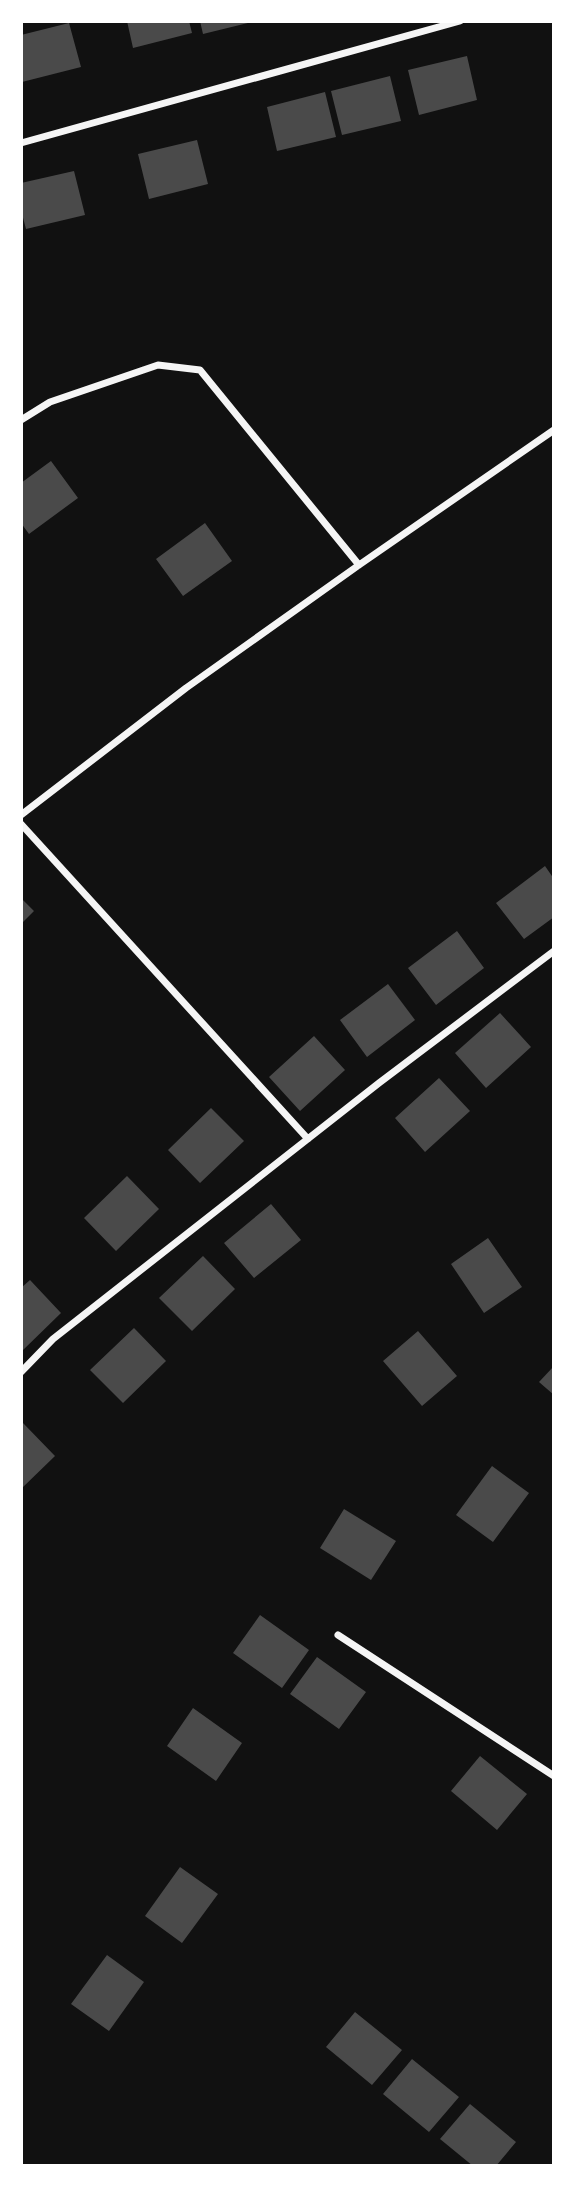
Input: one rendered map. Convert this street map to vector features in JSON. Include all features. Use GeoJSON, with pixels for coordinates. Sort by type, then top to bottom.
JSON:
{"type":"FeatureCollection","features":[{"type":"Feature","properties":{"kind":"street"},"geometry":{"type":"LineString","coordinates":[[21,144],[460,21]]}},
{"type":"Feature","properties":{"kind":"street"},"geometry":{"type":"LineString","coordinates":[[21,420],[50,402],[158,365],[201,370],[359,565]]}},
{"type":"Feature","properties":{"kind":"street"},"geometry":{"type":"LineString","coordinates":[[21,815],[186,688],[554,430]]}},
{"type":"Feature","properties":{"kind":"street"},"geometry":{"type":"LineString","coordinates":[[21,824],[308,1139]]}},
{"type":"Feature","properties":{"kind":"street"},"geometry":{"type":"LineString","coordinates":[[21,1372],[53,1339],[554,951]]}},
{"type":"Feature","properties":{"kind":"street"},"geometry":{"type":"LineString","coordinates":[[338,1635],[554,1776]]}},
{"type":"Feature","properties":{"kind":"building"},"geometry":{"type":"Polygon","coordinates":[[[127,21],[189,21],[192,33],[133,48],[127,21]]]}},
{"type":"Feature","properties":{"kind":"building"},"geometry":{"type":"Polygon","coordinates":[[[200,21],[252,21],[252,22],[203,34],[200,21]]]}},
{"type":"Feature","properties":{"kind":"building"},"geometry":{"type":"Polygon","coordinates":[[[69,23],[81,67],[22,82],[21,35],[69,23]]]}},
{"type":"Feature","properties":{"kind":"building"},"geometry":{"type":"Polygon","coordinates":[[[467,56],[477,100],[419,115],[408,70],[467,56]]]}},
{"type":"Feature","properties":{"kind":"building"},"geometry":{"type":"Polygon","coordinates":[[[390,76],[401,121],[342,135],[331,91],[390,76]]]}},
{"type":"Feature","properties":{"kind":"building"},"geometry":{"type":"Polygon","coordinates":[[[325,92],[336,137],[277,151],[267,107],[325,92]]]}},
{"type":"Feature","properties":{"kind":"building"},"geometry":{"type":"Polygon","coordinates":[[[197,140],[208,184],[149,199],[138,154],[197,140]]]}},
{"type":"Feature","properties":{"kind":"building"},"geometry":{"type":"Polygon","coordinates":[[[74,171],[85,215],[26,229],[21,210],[21,183],[74,171]]]}},
{"type":"Feature","properties":{"kind":"building"},"geometry":{"type":"Polygon","coordinates":[[[51,461],[78,498],[29,534],[21,523],[21,483],[51,461]]]}},
{"type":"Feature","properties":{"kind":"building"},"geometry":{"type":"Polygon","coordinates":[[[205,523],[232,561],[183,596],[156,559],[205,523]]]}},
{"type":"Feature","properties":{"kind":"building"},"geometry":{"type":"Polygon","coordinates":[[[545,866],[554,879],[554,917],[524,939],[496,903],[545,866]]]}},
{"type":"Feature","properties":{"kind":"building"},"geometry":{"type":"Polygon","coordinates":[[[21,898],[34,911],[21,924],[21,898]]]}},
{"type":"Feature","properties":{"kind":"building"},"geometry":{"type":"Polygon","coordinates":[[[457,931],[484,968],[436,1005],[408,968],[457,931]]]}},
{"type":"Feature","properties":{"kind":"building"},"geometry":{"type":"Polygon","coordinates":[[[388,984],[415,1020],[367,1057],[340,1020],[388,984]]]}},
{"type":"Feature","properties":{"kind":"building"},"geometry":{"type":"Polygon","coordinates":[[[500,1013],[531,1047],[486,1088],[455,1053],[500,1013]]]}},
{"type":"Feature","properties":{"kind":"building"},"geometry":{"type":"Polygon","coordinates":[[[314,1036],[345,1070],[300,1111],[269,1077],[314,1036]]]}},
{"type":"Feature","properties":{"kind":"building"},"geometry":{"type":"Polygon","coordinates":[[[439,1078],[470,1111],[425,1152],[395,1118],[439,1078]]]}},
{"type":"Feature","properties":{"kind":"building"},"geometry":{"type":"Polygon","coordinates":[[[211,1108],[244,1141],[200,1183],[168,1150],[211,1108]]]}},
{"type":"Feature","properties":{"kind":"building"},"geometry":{"type":"Polygon","coordinates":[[[127,1176],[159,1209],[116,1251],[84,1218],[127,1176]]]}},
{"type":"Feature","properties":{"kind":"building"},"geometry":{"type":"Polygon","coordinates":[[[271,1204],[301,1240],[254,1278],[224,1243],[271,1204]]]}},
{"type":"Feature","properties":{"kind":"building"},"geometry":{"type":"Polygon","coordinates":[[[488,1238],[522,1287],[484,1313],[451,1264],[488,1238]]]}},
{"type":"Feature","properties":{"kind":"building"},"geometry":{"type":"Polygon","coordinates":[[[203,1256],[235,1289],[192,1331],[159,1298],[203,1256]]]}},
{"type":"Feature","properties":{"kind":"building"},"geometry":{"type":"Polygon","coordinates":[[[30,1280],[61,1313],[21,1352],[21,1288],[30,1280]]]}},
{"type":"Feature","properties":{"kind":"building"},"geometry":{"type":"Polygon","coordinates":[[[134,1328],[166,1361],[123,1403],[90,1370],[134,1328]]]}},
{"type":"Feature","properties":{"kind":"building"},"geometry":{"type":"Polygon","coordinates":[[[418,1331],[457,1376],[422,1406],[383,1361],[418,1331]]]}},
{"type":"Feature","properties":{"kind":"building"},"geometry":{"type":"Polygon","coordinates":[[[554,1366],[554,1395],[539,1382],[554,1366]]]}},
{"type":"Feature","properties":{"kind":"building"},"geometry":{"type":"Polygon","coordinates":[[[23,1423],[55,1456],[21,1489],[21,1426],[23,1423]]]}},
{"type":"Feature","properties":{"kind":"building"},"geometry":{"type":"Polygon","coordinates":[[[492,1466],[529,1493],[493,1542],[456,1515],[492,1466]]]}},
{"type":"Feature","properties":{"kind":"building"},"geometry":{"type":"Polygon","coordinates":[[[344,1509],[396,1541],[371,1580],[320,1548],[344,1509]]]}},
{"type":"Feature","properties":{"kind":"building"},"geometry":{"type":"Polygon","coordinates":[[[260,1615],[309,1650],[282,1688],[233,1653],[260,1615]]]}},
{"type":"Feature","properties":{"kind":"building"},"geometry":{"type":"Polygon","coordinates":[[[317,1657],[366,1692],[339,1729],[290,1694],[317,1657]]]}},
{"type":"Feature","properties":{"kind":"building"},"geometry":{"type":"Polygon","coordinates":[[[193,1708],[242,1743],[216,1781],[167,1746],[193,1708]]]}},
{"type":"Feature","properties":{"kind":"building"},"geometry":{"type":"Polygon","coordinates":[[[480,1756],[527,1794],[497,1830],[451,1791],[480,1756]]]}},
{"type":"Feature","properties":{"kind":"building"},"geometry":{"type":"Polygon","coordinates":[[[180,1867],[218,1894],[182,1943],[145,1916],[180,1867]]]}},
{"type":"Feature","properties":{"kind":"building"},"geometry":{"type":"Polygon","coordinates":[[[107,1955],[144,1982],[109,2031],[71,2004],[107,1955]]]}},
{"type":"Feature","properties":{"kind":"building"},"geometry":{"type":"Polygon","coordinates":[[[355,2012],[402,2050],[372,2085],[326,2047],[355,2012]]]}},
{"type":"Feature","properties":{"kind":"building"},"geometry":{"type":"Polygon","coordinates":[[[412,2059],[459,2097],[429,2132],[383,2094],[412,2059]]]}},
{"type":"Feature","properties":{"kind":"building"},"geometry":{"type":"Polygon","coordinates":[[[470,2104],[516,2142],[496,2166],[473,2166],[440,2139],[470,2104]]]}}]}
